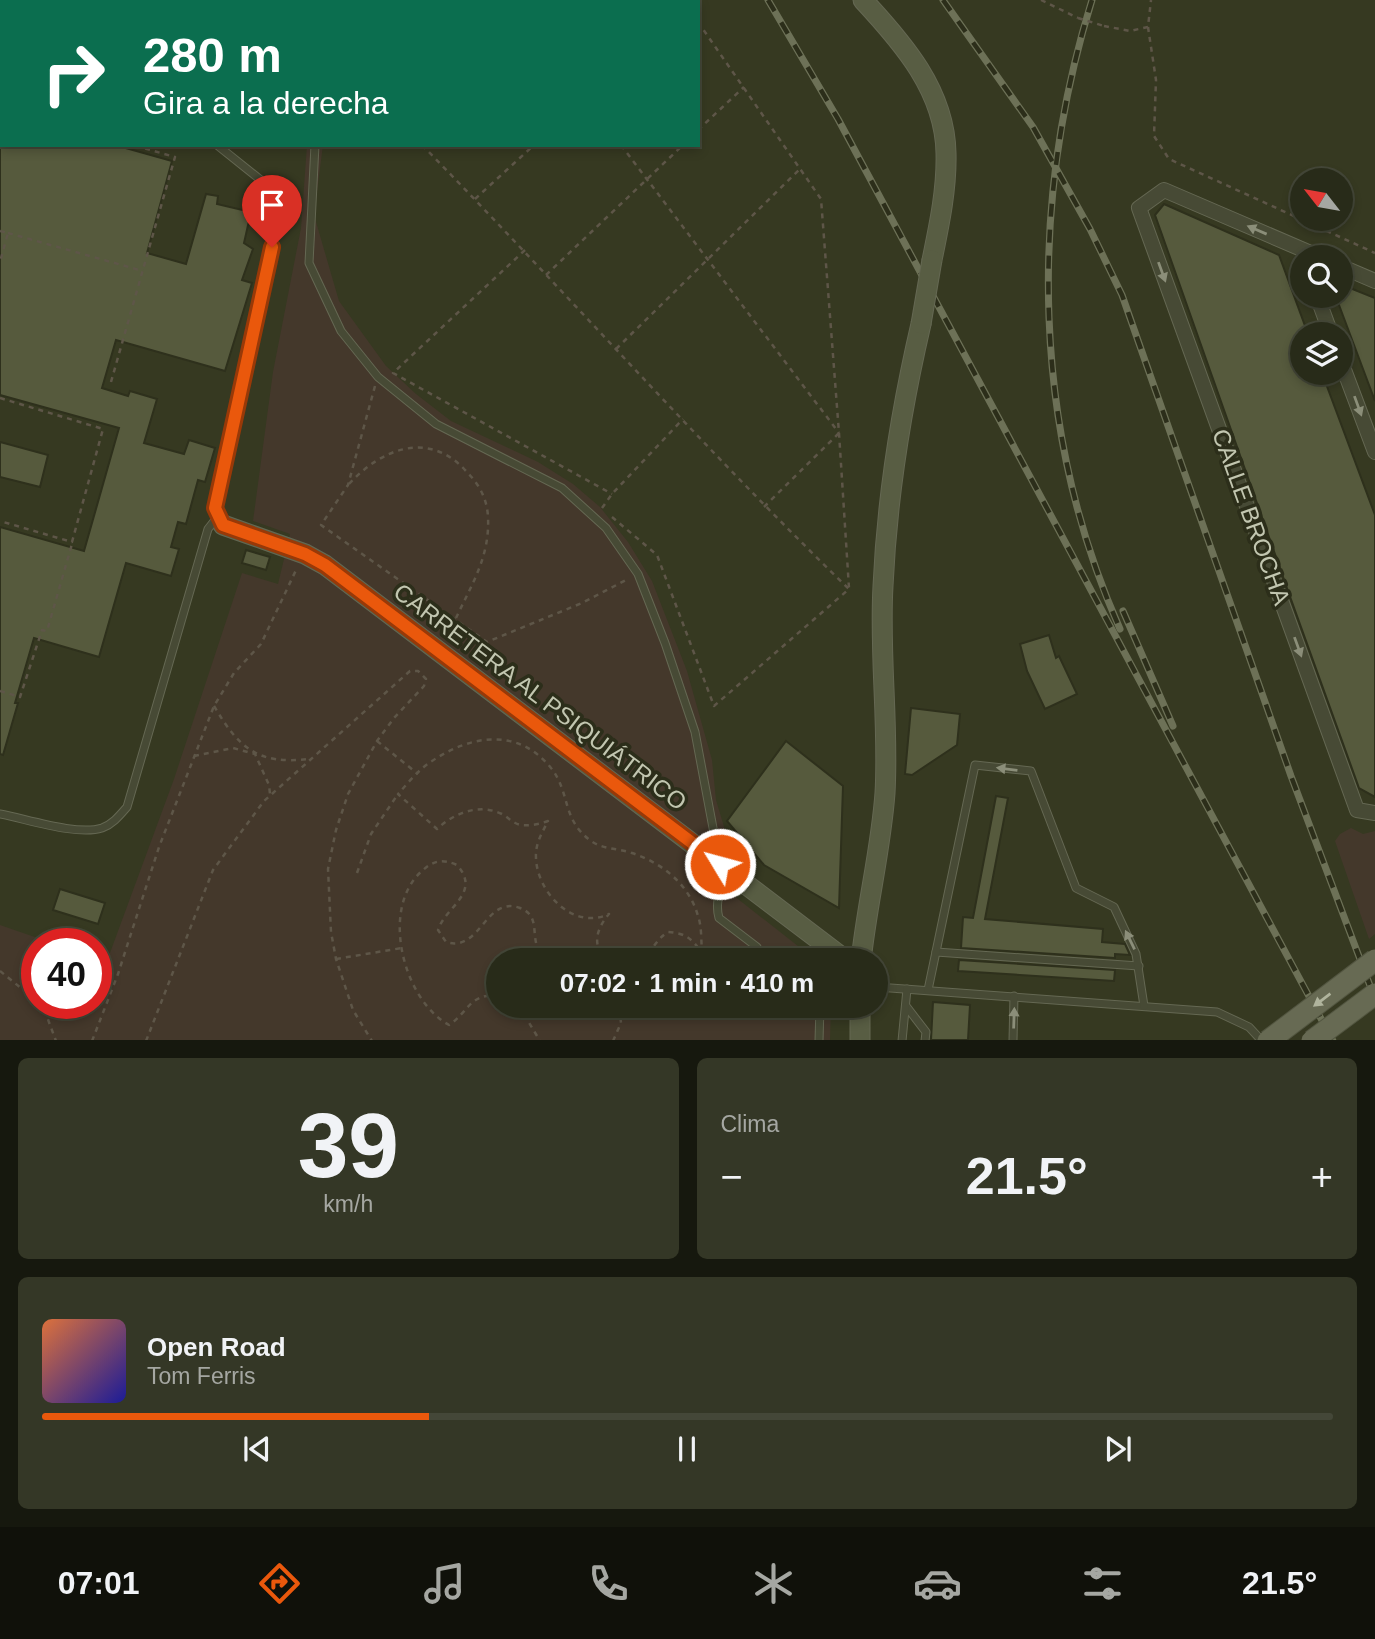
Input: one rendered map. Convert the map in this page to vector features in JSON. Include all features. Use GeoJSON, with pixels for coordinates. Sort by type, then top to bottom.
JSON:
{"type":"FeatureCollection","features":[{"type":"Feature","properties":{"kind":"main road"},"geometry":{"type":"LineString","coordinates":[[1269,1040],[1375,960]]}},
{"type":"Feature","properties":{"kind":"main road"},"geometry":{"type":"LineString","coordinates":[[1313,1040],[1375,994]]}},
{"type":"Feature","properties":{"kind":"street"},"geometry":{"type":"LineString","coordinates":[[863,0],[902,44],[918,68],[935,100],[946,152],[946,170],[932,260],[897,443],[887,513],[882,588],[885,793],[863,948]]}},
{"type":"Feature","properties":{"kind":"street","name":"CALLE BROCHA"},"geometry":{"type":"LineString","coordinates":[[1290,248],[1164,190],[1139,208],[1357,810],[1375,813]]}},
{"type":"Feature","properties":{"kind":"street"},"geometry":{"type":"LineString","coordinates":[[1353,272],[1375,281]]}},
{"type":"Feature","properties":{"kind":"street"},"geometry":{"type":"LineString","coordinates":[[1350,385],[1375,453]]}},
{"type":"Feature","properties":{"kind":"street","name":"CARRETERA AL PSIQUIÁTRICO"},"geometry":{"type":"LineString","coordinates":[[221,520],[305,554],[325,565],[830,948]]}},
{"type":"Feature","properties":{"kind":"street"},"geometry":{"type":"LineString","coordinates":[[860,1018],[860,1040]]}},
{"type":"Feature","properties":{"kind":"lane"},"geometry":{"type":"LineString","coordinates":[[0,814],[74,829],[94,830],[105,827],[127,807],[208,529],[221,520],[215,508],[277,221],[262,181],[220,147]]}},
{"type":"Feature","properties":{"kind":"lane"},"geometry":{"type":"LineString","coordinates":[[315,147],[309,263],[341,331],[378,377],[436,424],[562,488],[606,528],[638,574],[695,732],[720,864],[722,880],[717,899],[719,918],[757,948]]}},
{"type":"Feature","properties":{"kind":"lane"},"geometry":{"type":"LineString","coordinates":[[928,990],[975,765],[1031,772],[1076,888],[1114,907],[1136,954],[1144,1006]]}},
{"type":"Feature","properties":{"kind":"lane"},"geometry":{"type":"LineString","coordinates":[[936,952],[1139,966]]}},
{"type":"Feature","properties":{"kind":"lane"},"geometry":{"type":"LineString","coordinates":[[888,988],[1217,1012],[1249,1027],[1261,1040]]}},
{"type":"Feature","properties":{"kind":"lane"},"geometry":{"type":"LineString","coordinates":[[902,1040],[907,989]]}},
{"type":"Feature","properties":{"kind":"lane"},"geometry":{"type":"LineString","coordinates":[[1013,1040],[1014,996]]}},
{"type":"Feature","properties":{"kind":"lane"},"geometry":{"type":"LineString","coordinates":[[905,1005],[926,1032],[925,1040]]}},
{"type":"Feature","properties":{"kind":"lane"},"geometry":{"type":"LineString","coordinates":[[820,1018],[820,1040]]}},
{"type":"Feature","properties":{"kind":"path"},"geometry":{"type":"LineString","coordinates":[[1041,0],[1078,18],[1104,26],[1130,32],[1148,27]]}},
{"type":"Feature","properties":{"kind":"path"},"geometry":{"type":"LineString","coordinates":[[1151,0],[1148,27],[1156,80],[1154,136],[1169,159],[1375,253]]}},
{"type":"Feature","properties":{"kind":"path"},"geometry":{"type":"LineString","coordinates":[[700,25],[821,199],[849,589]]}},
{"type":"Feature","properties":{"kind":"path"},"geometry":{"type":"LineString","coordinates":[[700,128],[744,88]]}},
{"type":"Feature","properties":{"kind":"path"},"geometry":{"type":"LineString","coordinates":[[111,382],[175,157],[141,147]]}},
{"type":"Feature","properties":{"kind":"path"},"geometry":{"type":"LineString","coordinates":[[424,147],[525,250],[764,507],[849,589]]}},
{"type":"Feature","properties":{"kind":"path"},"geometry":{"type":"LineString","coordinates":[[475,199],[532,147]]}},
{"type":"Feature","properties":{"kind":"path"},"geometry":{"type":"LineString","coordinates":[[622,147],[839,433]]}},
{"type":"Feature","properties":{"kind":"path"},"geometry":{"type":"LineString","coordinates":[[546,275],[680,147]]}},
{"type":"Feature","properties":{"kind":"path"},"geometry":{"type":"LineString","coordinates":[[616,349],[800,169]]}},
{"type":"Feature","properties":{"kind":"path"},"geometry":{"type":"LineString","coordinates":[[0,231],[143,271]]}},
{"type":"Feature","properties":{"kind":"path"},"geometry":{"type":"LineString","coordinates":[[0,262],[8,233]]}},
{"type":"Feature","properties":{"kind":"path"},"geometry":{"type":"LineString","coordinates":[[525,250],[393,373],[612,494]]}},
{"type":"Feature","properties":{"kind":"path"},"geometry":{"type":"LineString","coordinates":[[348,485],[378,377]]}},
{"type":"Feature","properties":{"kind":"path"},"geometry":{"type":"LineString","coordinates":[[0,398],[103,429],[47,631],[42,630],[20,698],[0,691]]}},
{"type":"Feature","properties":{"kind":"path"},"geometry":{"type":"LineString","coordinates":[[683,419],[600,507],[657,555],[714,706],[849,589]]}},
{"type":"Feature","properties":{"kind":"path"},"geometry":{"type":"LineString","coordinates":[[764,507],[839,433]]}},
{"type":"Feature","properties":{"kind":"path"},"geometry":{"type":"LineString","coordinates":[[456,618],[484,559],[488,537],[488,514],[479,484],[456,460],[425,446],[388,453],[363,469],[348,485],[321,525],[487,642],[582,603],[638,574]]}},
{"type":"Feature","properties":{"kind":"path"},"geometry":{"type":"LineString","coordinates":[[0,521],[72,542]]}},
{"type":"Feature","properties":{"kind":"path"},"geometry":{"type":"LineString","coordinates":[[92,1040],[118,974],[159,847],[214,706],[234,673],[261,644],[267,626],[298,565]]}},
{"type":"Feature","properties":{"kind":"path"},"geometry":{"type":"LineString","coordinates":[[146,1040],[213,870],[270,796],[410,671],[418,671],[426,679],[425,686],[376,741],[348,794],[336,830],[328,869],[331,932],[336,959],[353,1010],[371,1040]]}},
{"type":"Feature","properties":{"kind":"path"},"geometry":{"type":"LineString","coordinates":[[214,706],[231,734],[255,754],[269,785],[270,796]]}},
{"type":"Feature","properties":{"kind":"path"},"geometry":{"type":"LineString","coordinates":[[357,873],[378,820],[398,794],[430,762],[466,743],[498,738],[525,745],[551,768],[565,794],[575,827],[593,842],[606,849],[630,852],[673,874],[689,894],[699,917],[702,948]]}},
{"type":"Feature","properties":{"kind":"path"},"geometry":{"type":"LineString","coordinates":[[376,741],[418,774]]}},
{"type":"Feature","properties":{"kind":"path"},"geometry":{"type":"LineString","coordinates":[[194,757],[233,748],[292,761],[310,759]]}},
{"type":"Feature","properties":{"kind":"path"},"geometry":{"type":"LineString","coordinates":[[398,794],[437,829],[458,814],[480,809],[499,813],[523,825],[548,821],[536,849],[541,883],[558,904],[575,914],[596,918],[609,914],[599,926],[596,943],[599,948]]}},
{"type":"Feature","properties":{"kind":"path"},"geometry":{"type":"LineString","coordinates":[[486,996],[479,997],[466,1006],[459,1018],[449,1025],[429,1008],[414,989],[402,948],[402,904],[408,887],[420,872],[440,860],[448,861],[462,870],[465,887],[456,906],[440,923],[438,930],[446,942],[462,942],[475,934],[494,911],[501,906],[512,906],[528,912],[533,919],[538,948]]}},
{"type":"Feature","properties":{"kind":"path"},"geometry":{"type":"LineString","coordinates":[[653,948],[658,939],[668,932],[683,933],[698,948]]}},
{"type":"Feature","properties":{"kind":"path"},"geometry":{"type":"LineString","coordinates":[[336,959],[402,948]]}},
{"type":"Feature","properties":{"kind":"path"},"geometry":{"type":"LineString","coordinates":[[0,971],[21,988]]}},
{"type":"Feature","properties":{"kind":"path"},"geometry":{"type":"LineString","coordinates":[[526,1018],[539,1040]]}},
{"type":"Feature","properties":{"kind":"path"},"geometry":{"type":"LineString","coordinates":[[613,1040],[621,1023],[620,1018]]}},
{"type":"Feature","properties":{"kind":"path"},"geometry":{"type":"LineString","coordinates":[[48,1019],[56,1040]]}},
{"type":"Feature","properties":{"kind":"shaded area"},"geometry":{"type":"Polygon","coordinates":[[[307,147],[323,147],[314,215],[339,301],[386,366],[416,394],[451,421],[538,462],[573,484],[600,507],[628,542],[652,581],[687,671],[712,760],[716,800],[731,850],[696,866],[800,948],[486,948],[486,1018],[831,1018],[830,1040],[0,1040],[0,925],[21,932],[21,1019],[112,1019],[112,947],[174,779],[242,573],[278,584],[290,534],[253,521],[273,372],[301,228],[307,147]]]}},
{"type":"Feature","properties":{"kind":"shaded area"},"geometry":{"type":"Polygon","coordinates":[[[1351,828],[1363,834],[1375,831],[1375,934],[1369,939],[1335,841],[1340,834],[1351,828]]]}},
{"type":"Feature","properties":{"kind":"building"},"geometry":{"type":"Polygon","coordinates":[[[0,147],[122,147],[172,161],[147,253],[186,264],[206,194],[218,196],[217,204],[251,212],[244,243],[253,249],[242,280],[252,283],[225,371],[116,340],[102,388],[128,396],[130,391],[157,399],[144,443],[184,454],[189,440],[215,448],[205,482],[198,480],[186,524],[178,522],[171,547],[179,549],[171,576],[126,563],[99,657],[34,638],[3,755],[0,754],[0,527],[84,551],[119,428],[0,395],[0,147]]]}},
{"type":"Feature","properties":{"kind":"building"},"geometry":{"type":"Polygon","coordinates":[[[1164,204],[1279,255],[1290,285],[1290,308],[1298,308],[1304,322],[1290,322],[1290,385],[1326,385],[1375,515],[1375,797],[1359,788],[1155,215],[1164,204]]]}},
{"type":"Feature","properties":{"kind":"building"},"geometry":{"type":"Polygon","coordinates":[[[1353,289],[1375,298],[1375,401],[1353,342],[1353,322],[1345,322],[1340,308],[1353,308],[1353,289]]]}},
{"type":"Feature","properties":{"kind":"building"},"geometry":{"type":"Polygon","coordinates":[[[0,442],[48,455],[40,487],[0,477],[0,442]]]}},
{"type":"Feature","properties":{"kind":"building"},"geometry":{"type":"Polygon","coordinates":[[[246,550],[270,557],[266,570],[242,563],[246,550]]]}},
{"type":"Feature","properties":{"kind":"building"},"geometry":{"type":"Polygon","coordinates":[[[1049,635],[1056,658],[1059,656],[1077,694],[1045,709],[1027,671],[1020,644],[1049,635]]]}},
{"type":"Feature","properties":{"kind":"building"},"geometry":{"type":"Polygon","coordinates":[[[911,708],[960,714],[957,745],[912,775],[905,774],[911,708]]]}},
{"type":"Feature","properties":{"kind":"building"},"geometry":{"type":"Polygon","coordinates":[[[786,741],[843,786],[839,908],[764,865],[727,821],[786,741]]]}},
{"type":"Feature","properties":{"kind":"building"},"geometry":{"type":"Polygon","coordinates":[[[996,796],[1008,798],[985,919],[1103,929],[1102,942],[1125,944],[1130,955],[1115,954],[1115,958],[961,948],[963,917],[973,918],[996,796]]]}},
{"type":"Feature","properties":{"kind":"building"},"geometry":{"type":"Polygon","coordinates":[[[60,889],[105,903],[98,924],[53,910],[60,889]]]}},
{"type":"Feature","properties":{"kind":"building"},"geometry":{"type":"Polygon","coordinates":[[[959,960],[1115,970],[1114,981],[958,971],[959,960]]]}},
{"type":"Feature","properties":{"kind":"building"},"geometry":{"type":"Polygon","coordinates":[[[933,1002],[970,1005],[968,1040],[931,1040],[933,1002]]]}},
{"type":"Feature","properties":{"kind":"railway"},"geometry":{"type":"LineString","coordinates":[[768,0],[838,119],[1332,1040]]}},
{"type":"Feature","properties":{"kind":"railway"},"geometry":{"type":"LineString","coordinates":[[943,0],[1033,127],[1090,229],[1122,295],[1291,776],[1375,999]]}},
{"type":"Feature","properties":{"kind":"railway"},"geometry":{"type":"LineString","coordinates":[[1092,0],[1071,78],[1057,157],[1050,237],[1049,318],[1056,397],[1070,476],[1091,554],[1120,629]]}},
{"type":"Feature","properties":{"kind":"railway"},"geometry":{"type":"LineString","coordinates":[[1123,611],[1173,726]]}},
{"type":"Feature","properties":{"kind":"route"},"geometry":{"type":"LineString","coordinates":[[272,247],[215,508],[223,525],[305,554],[325,565],[720,864]]}}]}
